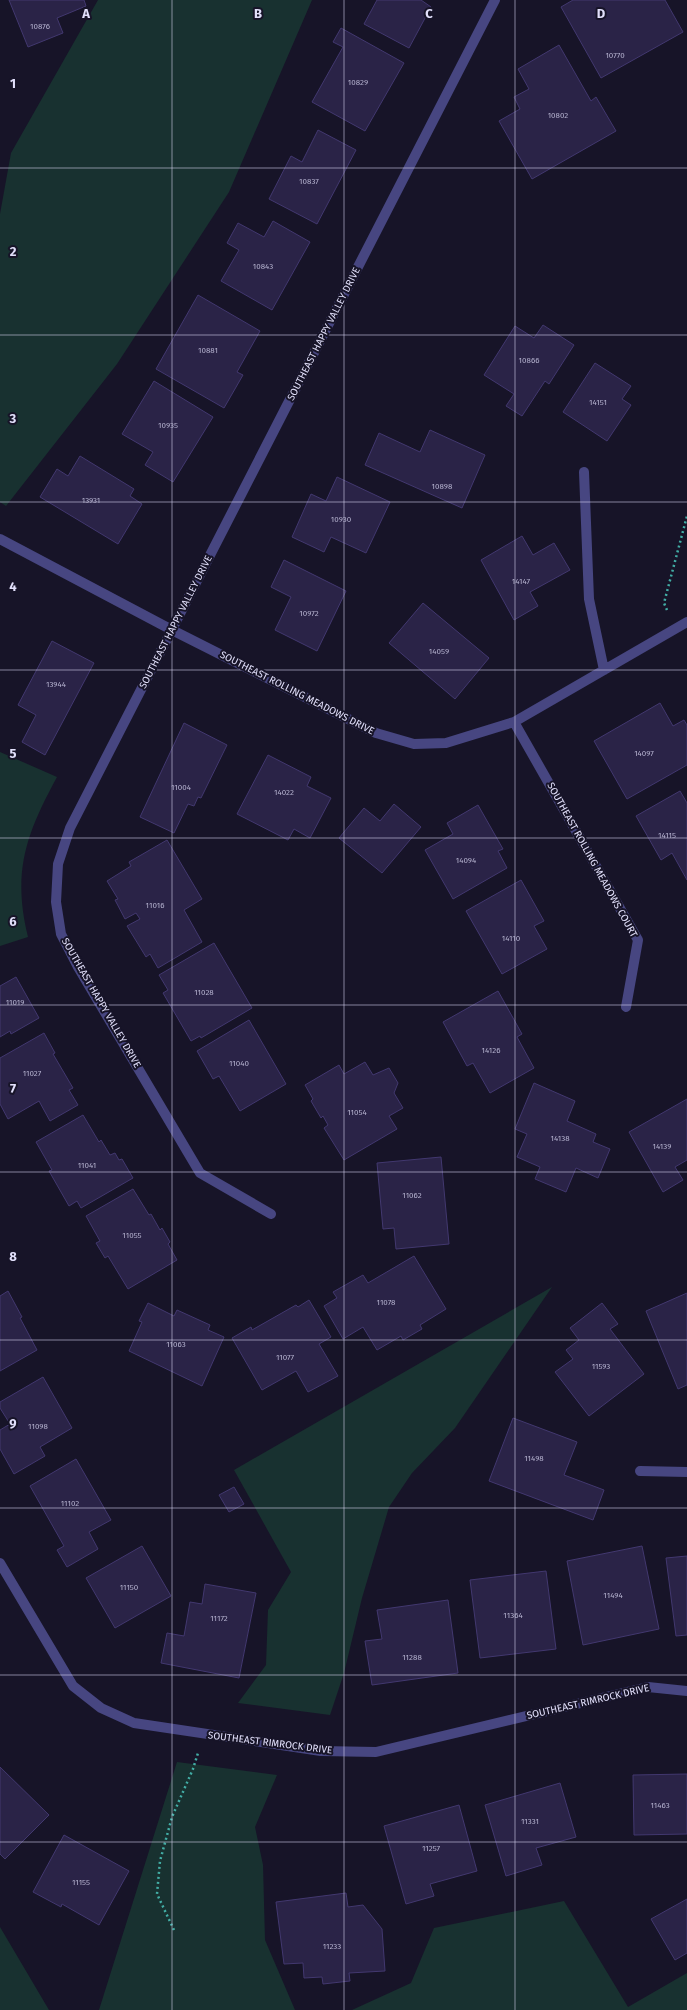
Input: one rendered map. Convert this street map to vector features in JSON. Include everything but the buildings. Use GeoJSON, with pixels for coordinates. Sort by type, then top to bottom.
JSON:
{"type":"FeatureCollection","features":[{"type":"Feature","properties":{"kind":"street","name":"SOUTHEAST HAPPY VALLEY DRIVE"},"geometry":{"type":"LineString","coordinates":[[271,1214],[200,1173],[78,968],[61,934],[56,902],[58,864],[70,828],[495,0]]}},
{"type":"Feature","properties":{"kind":"street"},"geometry":{"type":"LineString","coordinates":[[584,472],[589,599],[604,670]]}},
{"type":"Feature","properties":{"kind":"street","name":"SOUTHEAST ROLLING MEADOWS DRIVE"},"geometry":{"type":"LineString","coordinates":[[0,539],[172,630],[376,733],[414,744],[446,744],[514,722],[687,622]]}},
{"type":"Feature","properties":{"kind":"street","name":"SOUTHEAST ROLLING MEADOWS COURT"},"geometry":{"type":"LineString","coordinates":[[514,722],[638,940],[626,1007]]}},
{"type":"Feature","properties":{"kind":"street"},"geometry":{"type":"LineString","coordinates":[[640,1471],[687,1472]]}},
{"type":"Feature","properties":{"kind":"street","name":"SOUTHEAST RIMROCK DRIVE"},"geometry":{"type":"LineString","coordinates":[[0,1563],[73,1686],[101,1708],[134,1723],[321,1751],[376,1752],[648,1687],[687,1691]]}},
{"type":"Feature","properties":{"kind":"path"},"geometry":{"type":"LineString","coordinates":[[675,629],[664,602],[687,516]]}},
{"type":"Feature","properties":{"kind":"path"},"geometry":{"type":"LineString","coordinates":[[174,1930],[157,1894],[160,1861],[172,1817],[193,1769]]}},
{"type":"Feature","properties":{"kind":"green space"},"geometry":{"type":"Polygon","coordinates":[[[98,0],[312,0],[229,192],[117,364],[6,506],[0,502],[0,214],[11,153],[98,0]]]}},
{"type":"Feature","properties":{"kind":"green space"},"geometry":{"type":"Polygon","coordinates":[[[0,752],[57,777],[37,817],[25,854],[21,893],[23,914],[28,937],[0,946],[0,752]]]}},
{"type":"Feature","properties":{"kind":"green space"},"geometry":{"type":"Polygon","coordinates":[[[552,1287],[455,1428],[412,1473],[389,1507],[362,1598],[344,1673],[330,1715],[238,1703],[266,1665],[268,1610],[291,1572],[234,1470],[552,1287]]]}},
{"type":"Feature","properties":{"kind":"green space"},"geometry":{"type":"Polygon","coordinates":[[[177,1762],[277,1775],[255,1827],[263,1865],[265,1940],[295,2010],[99,2010],[177,1762]]]}},
{"type":"Feature","properties":{"kind":"green space"},"geometry":{"type":"Polygon","coordinates":[[[564,1901],[628,2007],[687,1973],[687,2010],[352,2010],[411,1983],[434,1928],[564,1901]]]}},
{"type":"Feature","properties":{"kind":"green space"},"geometry":{"type":"Polygon","coordinates":[[[0,1927],[49,2010],[0,2010],[0,1927]]]}}]}
